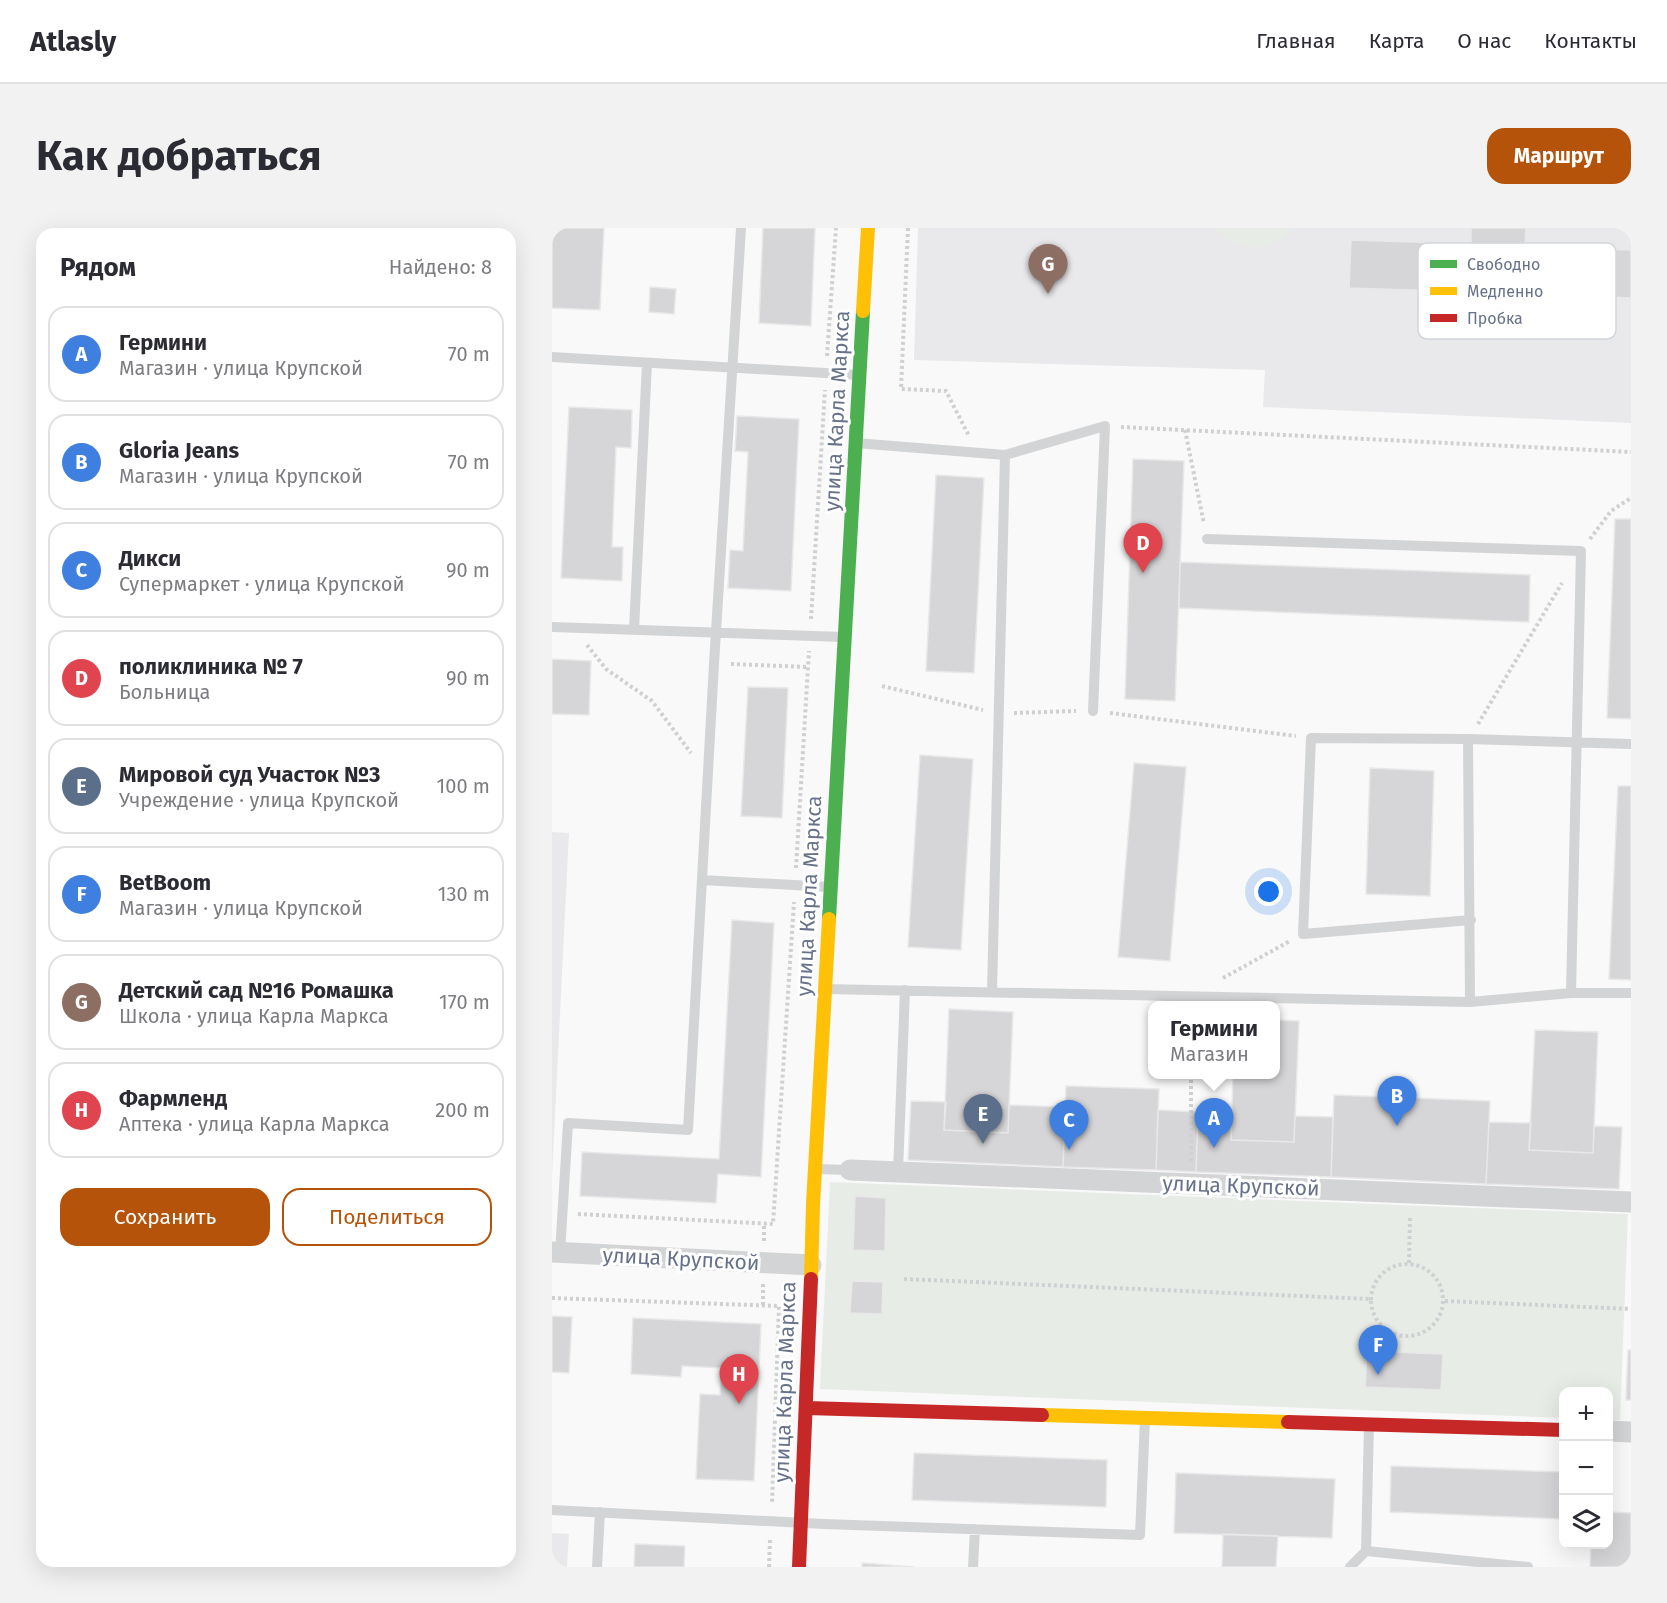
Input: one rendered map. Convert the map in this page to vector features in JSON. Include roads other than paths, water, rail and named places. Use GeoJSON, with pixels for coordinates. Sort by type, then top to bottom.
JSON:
{"type":"FeatureCollection","features":[{"type":"Feature","properties":{"kind":"street","name":"улица Карла Маркса"},"geometry":{"type":"LineString","coordinates":[[799,1567],[815,1169],[868,228]]}},
{"type":"Feature","properties":{"kind":"street","name":"улица Крупской"},"geometry":{"type":"LineString","coordinates":[[850,1170],[1631,1202]]}},
{"type":"Feature","properties":{"kind":"street","name":"улица Крупской"},"geometry":{"type":"LineString","coordinates":[[556,1252],[811,1265]]}},
{"type":"Feature","properties":{"kind":"street"},"geometry":{"type":"LineString","coordinates":[[807,1408],[1559,1430]]}},
{"type":"Feature","properties":{"kind":"street"},"geometry":{"type":"LineString","coordinates":[[1613,1431],[1631,1432]]}},
{"type":"Feature","properties":{"kind":"lane"},"geometry":{"type":"LineString","coordinates":[[556,1252],[563,1214],[568,1124],[688,1130],[741,228]]}},
{"type":"Feature","properties":{"kind":"lane"},"geometry":{"type":"LineString","coordinates":[[552,357],[860,375]]}},
{"type":"Feature","properties":{"kind":"lane"},"geometry":{"type":"LineString","coordinates":[[634,630],[647,363]]}},
{"type":"Feature","properties":{"kind":"lane"},"geometry":{"type":"LineString","coordinates":[[856,443],[1005,455],[1105,426],[1093,711]]}},
{"type":"Feature","properties":{"kind":"lane"},"geometry":{"type":"LineString","coordinates":[[992,992],[1005,455]]}},
{"type":"Feature","properties":{"kind":"lane"},"geometry":{"type":"LineString","coordinates":[[1207,539],[1581,551],[1571,993]]}},
{"type":"Feature","properties":{"kind":"lane"},"geometry":{"type":"LineString","coordinates":[[552,627],[845,637]]}},
{"type":"Feature","properties":{"kind":"lane"},"geometry":{"type":"LineString","coordinates":[[1471,920],[1303,934],[1311,738],[1577,741],[1631,744]]}},
{"type":"Feature","properties":{"kind":"lane"},"geometry":{"type":"LineString","coordinates":[[1468,739],[1470,1002]]}},
{"type":"Feature","properties":{"kind":"lane"},"geometry":{"type":"LineString","coordinates":[[702,880],[831,887]]}},
{"type":"Feature","properties":{"kind":"lane"},"geometry":{"type":"LineString","coordinates":[[825,989],[1470,1002],[1571,993],[1631,993]]}},
{"type":"Feature","properties":{"kind":"lane"},"geometry":{"type":"LineString","coordinates":[[815,1169],[898,1172],[905,990]]}},
{"type":"Feature","properties":{"kind":"lane"},"geometry":{"type":"LineString","coordinates":[[552,1510],[1140,1535],[1145,1418]]}},
{"type":"Feature","properties":{"kind":"lane"},"geometry":{"type":"LineString","coordinates":[[1350,1567],[1366,1551],[1369,1424]]}},
{"type":"Feature","properties":{"kind":"lane"},"geometry":{"type":"LineString","coordinates":[[597,1567],[600,1512]]}},
{"type":"Feature","properties":{"kind":"lane"},"geometry":{"type":"LineString","coordinates":[[973,1567],[975,1529]]}},
{"type":"Feature","properties":{"kind":"lane"},"geometry":{"type":"LineString","coordinates":[[1366,1551],[1528,1567]]}},
{"type":"Feature","properties":{"kind":"place","name":"Детский сад №16 Ромашка"},"geometry":{"type":"Point","coordinates":[1048,294]}},
{"type":"Feature","properties":{"kind":"place","name":"поликлиника № 7"},"geometry":{"type":"Point","coordinates":[1143,573]}},
{"type":"Feature","properties":{"kind":"place","name":"Gloria Jeans"},"geometry":{"type":"Point","coordinates":[1397,1126]}},
{"type":"Feature","properties":{"kind":"place","name":"Мировой суд Участок №3"},"geometry":{"type":"Point","coordinates":[983,1144]}},
{"type":"Feature","properties":{"kind":"place","name":"Гермини"},"geometry":{"type":"Point","coordinates":[1214,1148]}},
{"type":"Feature","properties":{"kind":"place","name":"Дикси"},"geometry":{"type":"Point","coordinates":[1069,1150]}},
{"type":"Feature","properties":{"kind":"place","name":"BetBoom"},"geometry":{"type":"Point","coordinates":[1378,1375]}},
{"type":"Feature","properties":{"kind":"place","name":"Фармленд"},"geometry":{"type":"Point","coordinates":[739,1404]}}]}
